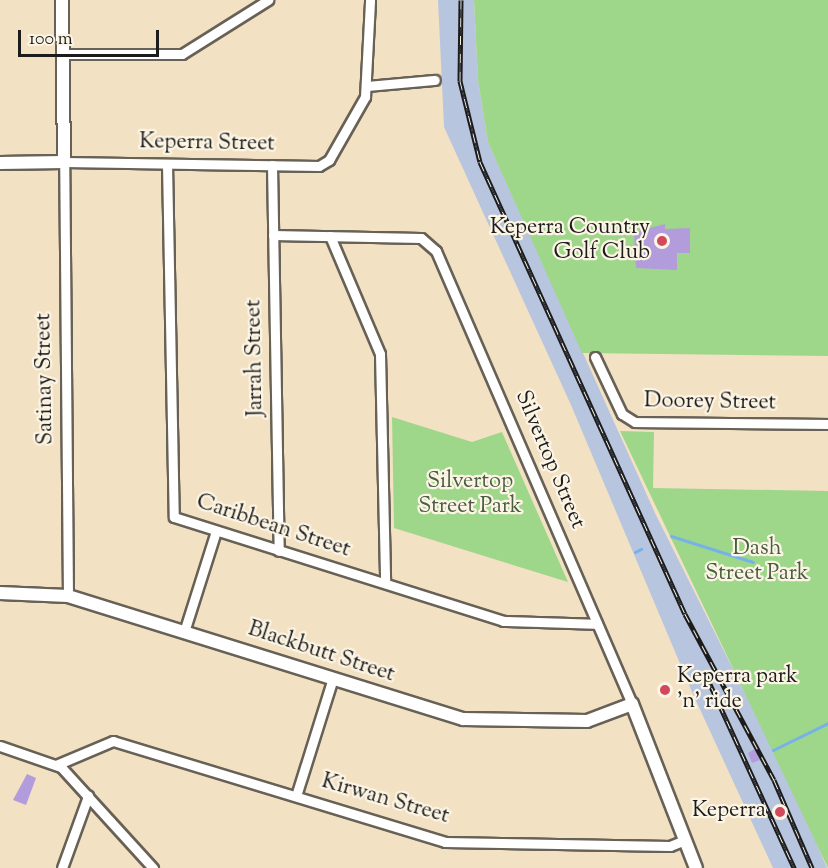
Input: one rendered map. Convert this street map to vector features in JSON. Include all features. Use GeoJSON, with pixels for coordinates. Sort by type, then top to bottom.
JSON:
{"type":"FeatureCollection","features":[{"type":"Feature","properties":{"kind":"street"},"geometry":{"type":"LineString","coordinates":[[62,0],[64,162]]}},
{"type":"Feature","properties":{"kind":"street"},"geometry":{"type":"LineString","coordinates":[[64,54],[183,54],[268,0]]}},
{"type":"Feature","properties":{"kind":"street","name":"Keperra Street"},"geometry":{"type":"LineString","coordinates":[[0,163],[319,166],[329,160],[363,105],[370,0]]}},
{"type":"Feature","properties":{"kind":"street"},"geometry":{"type":"LineString","coordinates":[[366,86],[435,80]]}},
{"type":"Feature","properties":{"kind":"street","name":"Satinay Street"},"geometry":{"type":"LineString","coordinates":[[64,162],[68,596]]}},
{"type":"Feature","properties":{"kind":"street","name":"Caribbean Street"},"geometry":{"type":"LineString","coordinates":[[167,164],[174,516],[503,621],[597,624]]}},
{"type":"Feature","properties":{"kind":"street","name":"Jarrah Street"},"geometry":{"type":"LineString","coordinates":[[272,165],[279,551]]}},
{"type":"Feature","properties":{"kind":"street","name":"Silvertop Street"},"geometry":{"type":"LineString","coordinates":[[273,236],[421,238],[436,251],[632,704],[685,840]]}},
{"type":"Feature","properties":{"kind":"street"},"geometry":{"type":"LineString","coordinates":[[330,236],[380,354],[385,583]]}},
{"type":"Feature","properties":{"kind":"street","name":"Doorey Street"},"geometry":{"type":"LineString","coordinates":[[595,357],[622,414],[635,422],[828,424]]}},
{"type":"Feature","properties":{"kind":"street"},"geometry":{"type":"LineString","coordinates":[[184,632],[216,531]]}},
{"type":"Feature","properties":{"kind":"street","name":"Blackbutt Street"},"geometry":{"type":"LineString","coordinates":[[0,593],[68,596],[463,718],[587,721],[632,704]]}},
{"type":"Feature","properties":{"kind":"street"},"geometry":{"type":"LineString","coordinates":[[296,796],[333,678]]}},
{"type":"Feature","properties":{"kind":"street","name":"Kirwan Street"},"geometry":{"type":"LineString","coordinates":[[56,765],[113,741],[445,842],[670,846],[685,840]]}},
{"type":"Feature","properties":{"kind":"street"},"geometry":{"type":"LineString","coordinates":[[0,746],[56,765],[88,796],[153,868]]}},
{"type":"Feature","properties":{"kind":"street"},"geometry":{"type":"LineString","coordinates":[[62,868],[88,796]]}},
{"type":"Feature","properties":{"kind":"street"},"geometry":{"type":"LineString","coordinates":[[685,840],[696,868]]}},
{"type":"Feature","properties":{"kind":"shaded area"},"geometry":{"type":"Polygon","coordinates":[[[438,0],[474,0],[478,80],[488,142],[655,513],[798,799],[827,868],[773,868],[692,692],[571,405],[444,127],[438,0]]]}},
{"type":"Feature","properties":{"kind":"green space"},"geometry":{"type":"Polygon","coordinates":[[[474,0],[828,0],[828,356],[582,353],[488,142],[478,80],[474,0]]]}},
{"type":"Feature","properties":{"kind":"green space","name":"Silvertop Street Park"},"geometry":{"type":"Polygon","coordinates":[[[392,417],[472,442],[502,432],[568,582],[394,528],[392,417]]]}},
{"type":"Feature","properties":{"kind":"green space","name":"Dash Street Park"},"geometry":{"type":"Polygon","coordinates":[[[620,431],[654,432],[653,488],[828,491],[828,868],[620,431]]]}},
{"type":"Feature","properties":{"kind":"building","name":"Keperra Country Golf Club"},"geometry":{"type":"Polygon","coordinates":[[[665,224],[665,229],[690,228],[690,253],[677,253],[677,270],[636,268],[634,232],[665,224]]]}},
{"type":"Feature","properties":{"kind":"building"},"geometry":{"type":"Polygon","coordinates":[[[755,749],[760,760],[752,763],[748,753],[755,749]]]}},
{"type":"Feature","properties":{"kind":"building"},"geometry":{"type":"Polygon","coordinates":[[[27,774],[36,778],[26,805],[13,800],[27,774]]]}},
{"type":"Feature","properties":{"kind":"waterway"},"geometry":{"type":"LineString","coordinates":[[671,536],[753,562]]}},
{"type":"Feature","properties":{"kind":"waterway"},"geometry":{"type":"LineString","coordinates":[[635,552],[641,549]]}},
{"type":"Feature","properties":{"kind":"waterway"},"geometry":{"type":"LineString","coordinates":[[773,750],[828,723]]}},
{"type":"Feature","properties":{"kind":"railway"},"geometry":{"type":"LineString","coordinates":[[461,0],[460,81],[480,162],[685,614],[774,780],[812,868]]}},
{"type":"Feature","properties":{"kind":"railway"},"geometry":{"type":"LineString","coordinates":[[704,671],[794,868]]}},
{"type":"Feature","properties":{"kind":"place","name":"Keperra Country Golf Club"},"geometry":{"type":"Point","coordinates":[662,241]}},
{"type":"Feature","properties":{"kind":"place","name":"Keperra park 'n' ride"},"geometry":{"type":"Point","coordinates":[665,690]}},
{"type":"Feature","properties":{"kind":"place","name":"Keperra"},"geometry":{"type":"Point","coordinates":[780,812]}}]}
